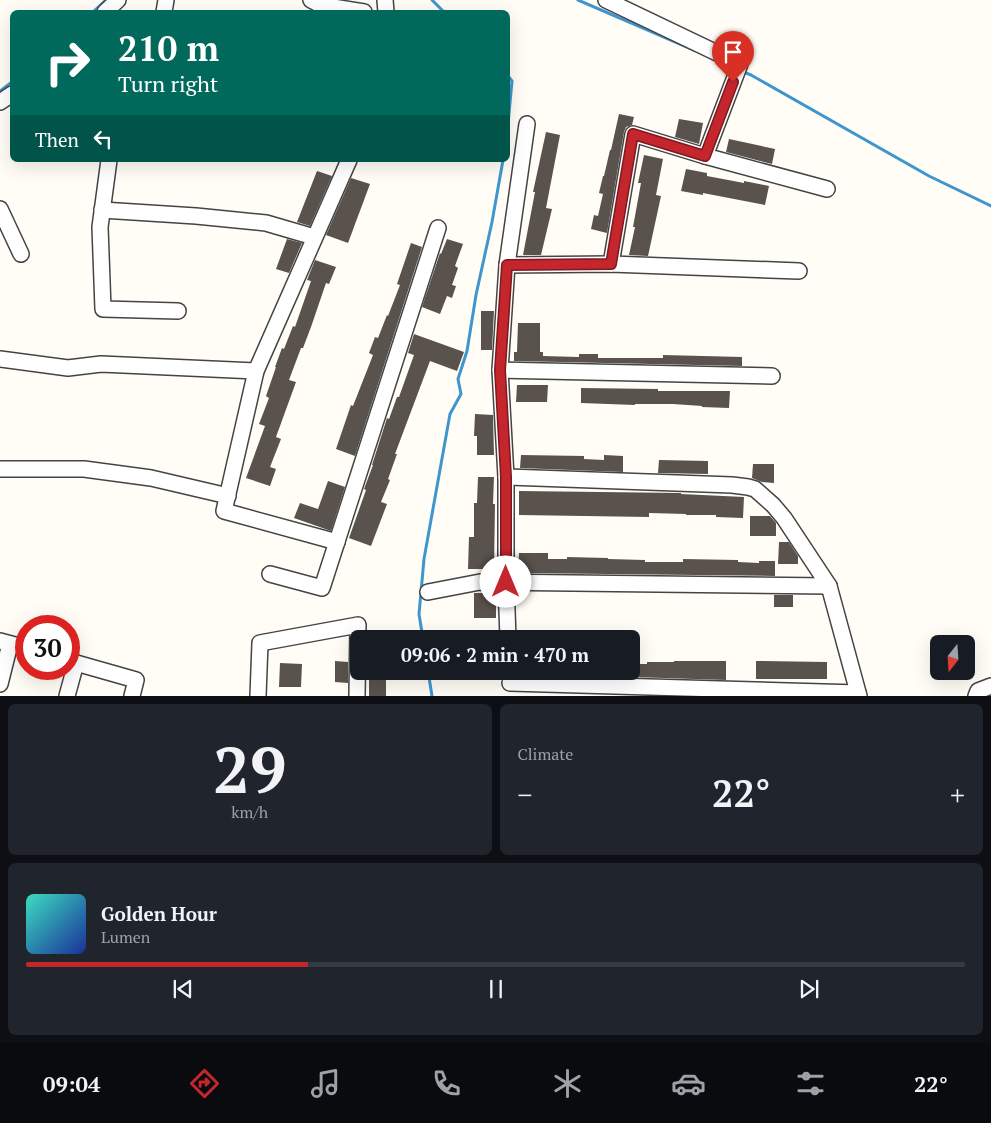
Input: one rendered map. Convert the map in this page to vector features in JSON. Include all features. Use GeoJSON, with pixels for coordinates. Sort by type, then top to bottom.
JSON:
{"type":"FeatureCollection","features":[{"type":"Feature","properties":{"kind":"street"},"geometry":{"type":"LineString","coordinates":[[107,10],[118,0]]}},
{"type":"Feature","properties":{"kind":"street"},"geometry":{"type":"LineString","coordinates":[[311,0],[321,5],[352,10]]}},
{"type":"Feature","properties":{"kind":"street"},"geometry":{"type":"LineString","coordinates":[[606,0],[740,64],[705,156]]}},
{"type":"Feature","properties":{"kind":"street"},"geometry":{"type":"LineString","coordinates":[[508,630],[506,477],[500,370],[507,265],[527,124]]}},
{"type":"Feature","properties":{"kind":"street"},"geometry":{"type":"LineString","coordinates":[[611,264],[633,134],[705,156],[827,189]]}},
{"type":"Feature","properties":{"kind":"street"},"geometry":{"type":"LineString","coordinates":[[108,162],[100,227],[103,309],[178,311]]}},
{"type":"Feature","properties":{"kind":"street"},"geometry":{"type":"LineString","coordinates":[[337,542],[224,511],[256,371],[347,162]]}},
{"type":"Feature","properties":{"kind":"street"},"geometry":{"type":"LineString","coordinates":[[0,209],[21,254]]}},
{"type":"Feature","properties":{"kind":"street"},"geometry":{"type":"LineString","coordinates":[[102,210],[266,223],[314,237]]}},
{"type":"Feature","properties":{"kind":"street"},"geometry":{"type":"LineString","coordinates":[[270,574],[322,588],[438,228]]}},
{"type":"Feature","properties":{"kind":"street"},"geometry":{"type":"LineString","coordinates":[[507,265],[611,264],[799,271]]}},
{"type":"Feature","properties":{"kind":"street"},"geometry":{"type":"LineString","coordinates":[[0,359],[68,368],[101,364],[256,371]]}},
{"type":"Feature","properties":{"kind":"street"},"geometry":{"type":"LineString","coordinates":[[500,370],[772,376]]}},
{"type":"Feature","properties":{"kind":"street"},"geometry":{"type":"LineString","coordinates":[[0,469],[84,470],[151,478],[228,496]]}},
{"type":"Feature","properties":{"kind":"street"},"geometry":{"type":"LineString","coordinates":[[506,477],[732,485],[755,489],[774,505],[784,518],[829,586],[859,694],[509,683]]}},
{"type":"Feature","properties":{"kind":"street"},"geometry":{"type":"LineString","coordinates":[[428,592],[480,582],[829,586]]}},
{"type":"Feature","properties":{"kind":"street"},"geometry":{"type":"LineString","coordinates":[[258,696],[260,643],[358,625],[357,696]]}},
{"type":"Feature","properties":{"kind":"street"},"geometry":{"type":"LineString","coordinates":[[0,684],[5,642]]}},
{"type":"Feature","properties":{"kind":"street"},"geometry":{"type":"LineString","coordinates":[[80,664],[136,680],[132,696]]}},
{"type":"Feature","properties":{"kind":"street"},"geometry":{"type":"LineString","coordinates":[[67,696],[69,680]]}},
{"type":"Feature","properties":{"kind":"street"},"geometry":{"type":"LineString","coordinates":[[976,696],[978,691],[991,686]]}},
{"type":"Feature","properties":{"kind":"building"},"geometry":{"type":"Polygon","coordinates":[[[619,114],[634,117],[632,125],[626,127],[624,132],[607,233],[591,229],[594,215],[598,216],[603,194],[599,193],[619,114]]]}},
{"type":"Feature","properties":{"kind":"building"},"geometry":{"type":"Polygon","coordinates":[[[679,119],[703,123],[699,144],[675,137],[679,119]]]}},
{"type":"Feature","properties":{"kind":"building"},"geometry":{"type":"Polygon","coordinates":[[[546,132],[560,135],[546,208],[552,209],[541,255],[523,255],[535,192],[533,192],[546,132]]]}},
{"type":"Feature","properties":{"kind":"building"},"geometry":{"type":"Polygon","coordinates":[[[729,139],[775,149],[772,164],[726,152],[729,139]]]}},
{"type":"Feature","properties":{"kind":"building"},"geometry":{"type":"Polygon","coordinates":[[[644,155],[663,159],[656,195],[661,196],[648,256],[629,255],[641,183],[638,183],[644,155]]]}},
{"type":"Feature","properties":{"kind":"building"},"geometry":{"type":"Polygon","coordinates":[[[686,169],[707,173],[707,176],[769,186],[765,205],[703,193],[703,195],[681,191],[686,169]]]}},
{"type":"Feature","properties":{"kind":"building"},"geometry":{"type":"Polygon","coordinates":[[[317,171],[332,176],[310,226],[297,222],[317,171]]]}},
{"type":"Feature","properties":{"kind":"building"},"geometry":{"type":"Polygon","coordinates":[[[351,178],[370,184],[348,243],[326,235],[351,178]]]}},
{"type":"Feature","properties":{"kind":"building"},"geometry":{"type":"Polygon","coordinates":[[[287,239],[302,243],[289,273],[276,269],[287,239]]]}},
{"type":"Feature","properties":{"kind":"building"},"geometry":{"type":"Polygon","coordinates":[[[447,239],[463,244],[455,266],[458,268],[452,285],[456,286],[452,298],[447,296],[440,314],[422,307],[440,253],[447,239]]]}},
{"type":"Feature","properties":{"kind":"building"},"geometry":{"type":"Polygon","coordinates":[[[411,243],[422,247],[355,456],[336,449],[351,405],[353,406],[373,355],[369,353],[375,337],[378,338],[400,285],[397,284],[411,243]]]}},
{"type":"Feature","properties":{"kind":"building"},"geometry":{"type":"Polygon","coordinates":[[[315,260],[336,267],[329,284],[326,283],[303,348],[301,348],[289,380],[296,382],[276,437],[281,439],[270,467],[276,469],[270,486],[246,478],[265,426],[259,424],[269,398],[266,396],[275,367],[293,326],[295,327],[311,281],[307,280],[315,260]]]}},
{"type":"Feature","properties":{"kind":"building"},"geometry":{"type":"Polygon","coordinates":[[[481,311],[494,311],[492,350],[481,350],[481,311]]]}},
{"type":"Feature","properties":{"kind":"building"},"geometry":{"type":"Polygon","coordinates":[[[518,323],[540,323],[540,352],[543,352],[543,356],[579,357],[579,354],[598,354],[598,358],[663,358],[663,355],[742,357],[742,366],[514,361],[514,352],[517,352],[518,323]]]}},
{"type":"Feature","properties":{"kind":"building"},"geometry":{"type":"Polygon","coordinates":[[[414,334],[464,352],[457,371],[430,361],[395,454],[397,454],[388,479],[390,480],[381,502],[387,504],[371,546],[349,538],[366,490],[364,489],[387,418],[389,419],[397,397],[399,397],[414,355],[408,353],[414,334]]]}},
{"type":"Feature","properties":{"kind":"building"},"geometry":{"type":"Polygon","coordinates":[[[517,385],[548,385],[547,402],[516,402],[517,385]]]}},
{"type":"Feature","properties":{"kind":"building"},"geometry":{"type":"Polygon","coordinates":[[[581,388],[730,391],[729,408],[673,404],[581,403],[581,388]]]}},
{"type":"Feature","properties":{"kind":"building"},"geometry":{"type":"Polygon","coordinates":[[[475,414],[493,415],[494,455],[477,455],[477,436],[474,436],[475,414]]]}},
{"type":"Feature","properties":{"kind":"building"},"geometry":{"type":"Polygon","coordinates":[[[521,455],[584,456],[584,459],[604,460],[604,455],[623,456],[623,472],[520,468],[521,455]]]}},
{"type":"Feature","properties":{"kind":"building"},"geometry":{"type":"Polygon","coordinates":[[[659,460],[708,461],[708,474],[658,473],[659,460]]]}},
{"type":"Feature","properties":{"kind":"building"},"geometry":{"type":"Polygon","coordinates":[[[753,464],[774,464],[774,483],[762,482],[752,478],[753,464]]]}},
{"type":"Feature","properties":{"kind":"building"},"geometry":{"type":"Polygon","coordinates":[[[478,477],[494,477],[494,569],[468,569],[469,537],[474,537],[474,503],[477,503],[478,477]]]}},
{"type":"Feature","properties":{"kind":"building"},"geometry":{"type":"Polygon","coordinates":[[[328,481],[345,487],[331,531],[294,518],[300,503],[318,509],[328,481]]]}},
{"type":"Feature","properties":{"kind":"building"},"geometry":{"type":"Polygon","coordinates":[[[519,491],[681,493],[744,497],[743,518],[716,517],[716,515],[649,513],[649,517],[519,515],[519,491]]]}},
{"type":"Feature","properties":{"kind":"building"},"geometry":{"type":"Polygon","coordinates":[[[750,516],[770,516],[776,523],[776,536],[750,536],[750,516]]]}},
{"type":"Feature","properties":{"kind":"building"},"geometry":{"type":"Polygon","coordinates":[[[779,542],[789,542],[798,556],[798,564],[778,564],[779,542]]]}},
{"type":"Feature","properties":{"kind":"building"},"geometry":{"type":"Polygon","coordinates":[[[519,553],[548,553],[548,559],[567,559],[567,557],[645,560],[645,562],[683,562],[683,559],[738,560],[738,562],[759,563],[759,561],[775,561],[775,576],[518,573],[519,553]]]}},
{"type":"Feature","properties":{"kind":"building"},"geometry":{"type":"Polygon","coordinates":[[[474,593],[496,593],[496,618],[474,618],[474,593]]]}},
{"type":"Feature","properties":{"kind":"building"},"geometry":{"type":"Polygon","coordinates":[[[774,595],[793,595],[793,607],[774,607],[774,595]]]}},
{"type":"Feature","properties":{"kind":"building"},"geometry":{"type":"Polygon","coordinates":[[[335,661],[348,662],[348,683],[335,682],[335,661]]]}},
{"type":"Feature","properties":{"kind":"building"},"geometry":{"type":"Polygon","coordinates":[[[726,661],[726,680],[640,677],[640,664],[647,664],[647,662],[726,661]]]}},
{"type":"Feature","properties":{"kind":"building"},"geometry":{"type":"Polygon","coordinates":[[[756,661],[827,662],[827,679],[756,679],[756,661]]]}},
{"type":"Feature","properties":{"kind":"building"},"geometry":{"type":"Polygon","coordinates":[[[280,663],[302,664],[301,687],[279,687],[280,663]]]}},
{"type":"Feature","properties":{"kind":"building"},"geometry":{"type":"Polygon","coordinates":[[[369,680],[386,680],[386,696],[369,696],[369,680]]]}},
{"type":"Feature","properties":{"kind":"waterway"},"geometry":{"type":"LineString","coordinates":[[95,10],[106,0]]}},
{"type":"Feature","properties":{"kind":"waterway"},"geometry":{"type":"LineString","coordinates":[[432,0],[442,10]]}},
{"type":"Feature","properties":{"kind":"waterway"},"geometry":{"type":"LineString","coordinates":[[578,0],[694,50]]}},
{"type":"Feature","properties":{"kind":"waterway"},"geometry":{"type":"LineString","coordinates":[[741,71],[929,176],[991,206]]}},
{"type":"Feature","properties":{"kind":"waterway"},"geometry":{"type":"LineString","coordinates":[[510,78],[512,81],[510,102]]}},
{"type":"Feature","properties":{"kind":"waterway"},"geometry":{"type":"LineString","coordinates":[[0,91],[10,84]]}},
{"type":"Feature","properties":{"kind":"waterway"},"geometry":{"type":"LineString","coordinates":[[422,630],[419,614],[424,559],[450,414],[461,394],[458,379],[467,351],[476,295],[503,162]]}},
{"type":"Feature","properties":{"kind":"waterway"},"geometry":{"type":"LineString","coordinates":[[429,680],[432,696]]}},
{"type":"Feature","properties":{"kind":"route"},"geometry":{"type":"LineString","coordinates":[[506,582],[506,477],[500,370],[507,265],[611,264],[633,134],[705,156],[733,82]]}}]}
